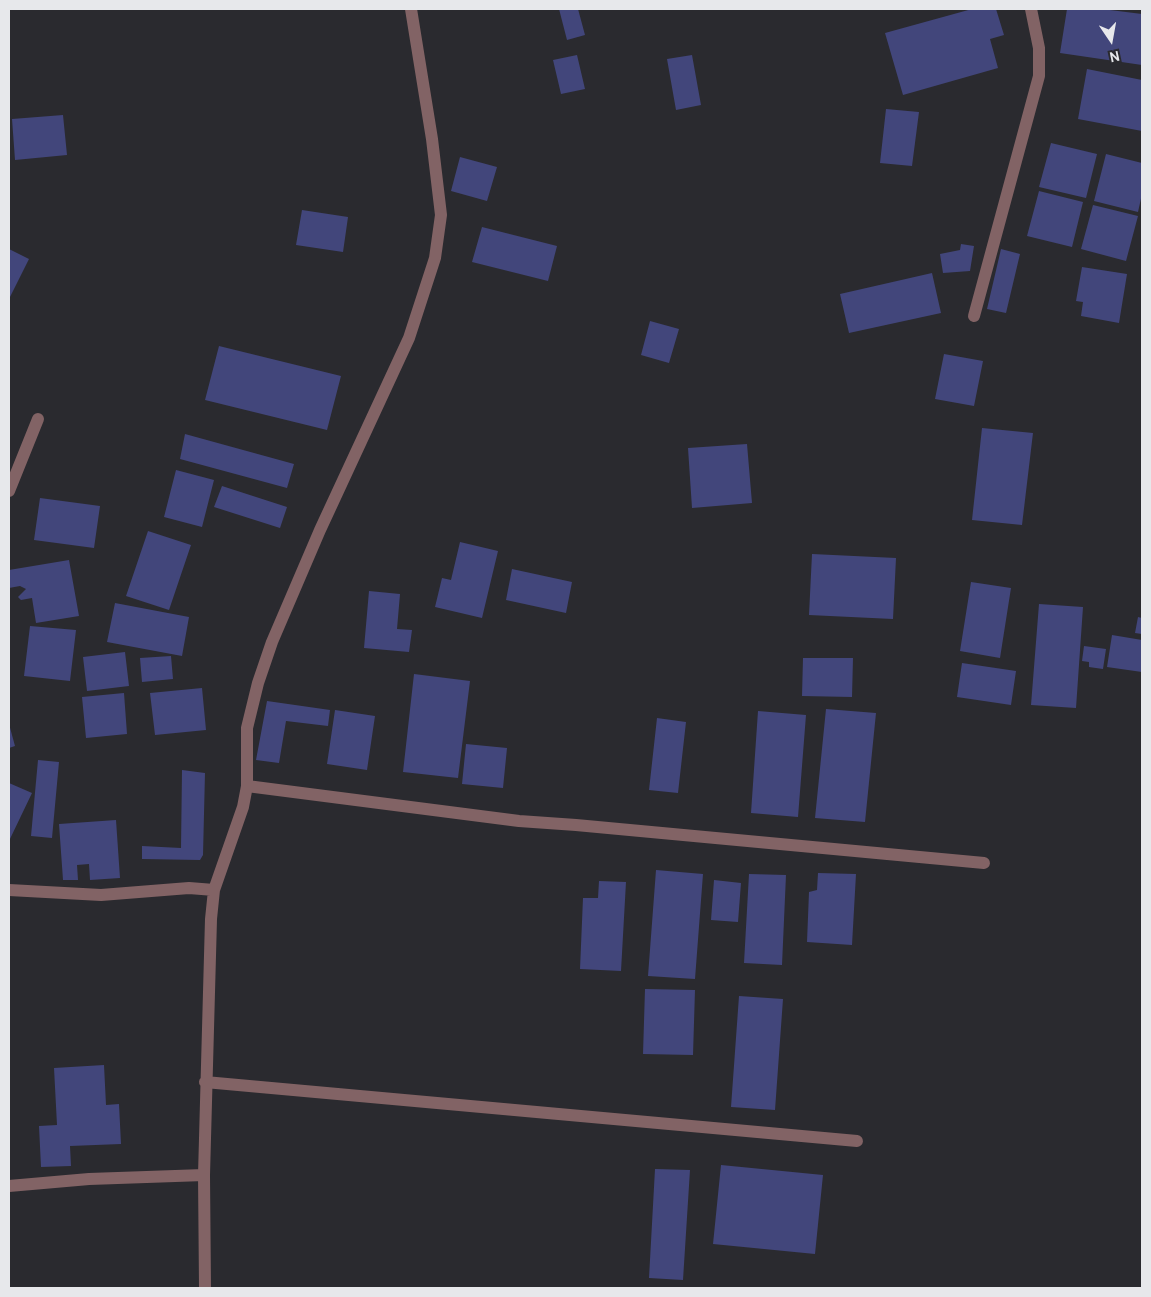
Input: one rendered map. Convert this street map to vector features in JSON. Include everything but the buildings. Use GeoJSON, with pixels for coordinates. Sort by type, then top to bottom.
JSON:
{"type":"FeatureCollection","features":[{"type":"Feature","properties":{"kind":"street"},"geometry":{"type":"LineString","coordinates":[[205,1288],[205,1082],[214,890],[243,807],[247,786],[247,728],[258,682],[272,642],[320,530],[409,338],[435,258],[441,215],[432,139],[411,9]]}},
{"type":"Feature","properties":{"kind":"street"},"geometry":{"type":"LineString","coordinates":[[974,316],[1039,76],[1039,48],[1031,9]]}},
{"type":"Feature","properties":{"kind":"street"},"geometry":{"type":"LineString","coordinates":[[9,491],[38,419]]}},
{"type":"Feature","properties":{"kind":"street"},"geometry":{"type":"LineString","coordinates":[[247,786],[519,822],[576,825],[984,863]]}},
{"type":"Feature","properties":{"kind":"street"},"geometry":{"type":"LineString","coordinates":[[9,890],[101,895],[189,888],[214,890]]}},
{"type":"Feature","properties":{"kind":"street"},"geometry":{"type":"LineString","coordinates":[[205,1082],[857,1141]]}},
{"type":"Feature","properties":{"kind":"street"},"geometry":{"type":"LineString","coordinates":[[9,1186],[89,1179],[204,1175]]}}]}
